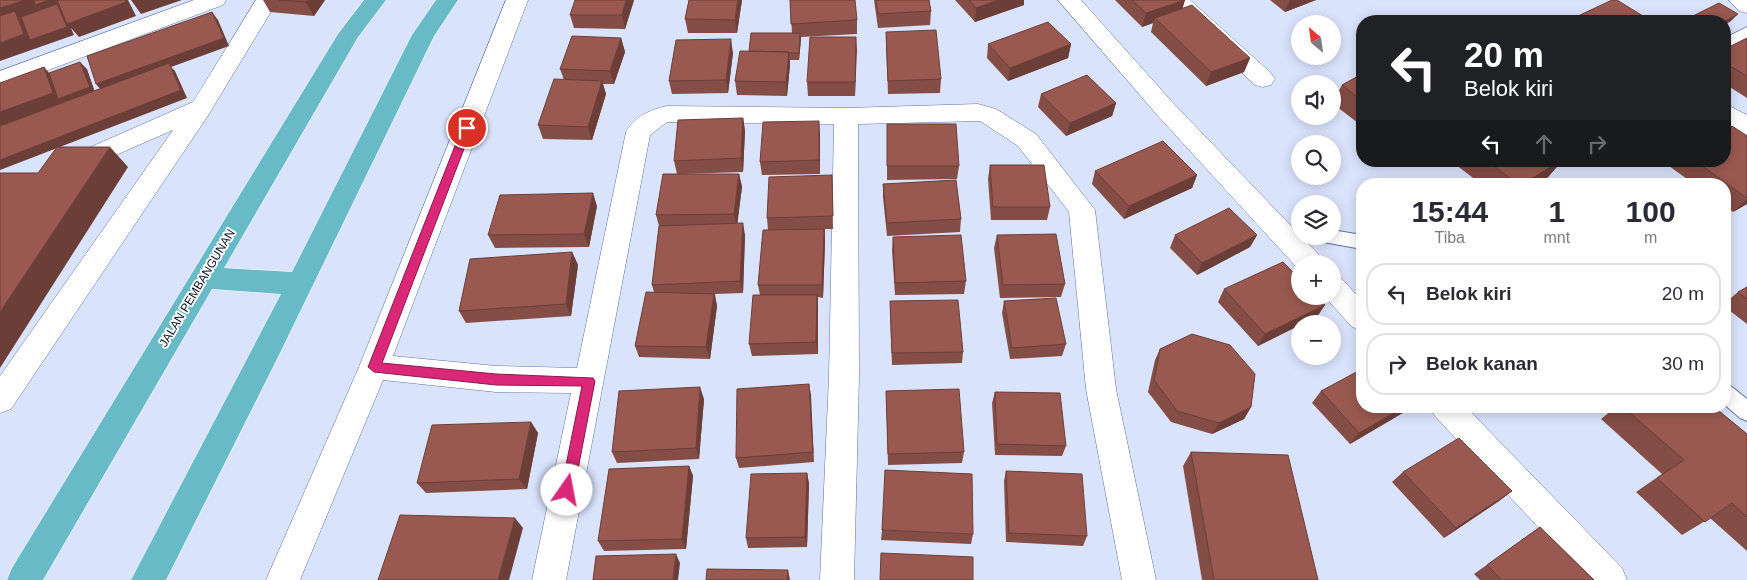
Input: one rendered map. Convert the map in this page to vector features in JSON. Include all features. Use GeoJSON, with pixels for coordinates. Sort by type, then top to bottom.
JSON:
{"type":"FeatureCollection","features":[{"type":"Feature","properties":{"kind":"highway","name":"JALAN PEMBANGUNAN"},"geometry":{"type":"LineString","coordinates":[[24,580],[349,34],[375,0]]}},
{"type":"Feature","properties":{"kind":"highway"},"geometry":{"type":"LineString","coordinates":[[148,580],[300,284],[423,35],[447,0]]}},
{"type":"Feature","properties":{"kind":"highway"},"geometry":{"type":"LineString","coordinates":[[203,278],[300,284]]}},
{"type":"Feature","properties":{"kind":"street"},"geometry":{"type":"LineString","coordinates":[[0,80],[215,0]]}},
{"type":"Feature","properties":{"kind":"street"},"geometry":{"type":"LineString","coordinates":[[0,400],[201,108],[267,0]]}},
{"type":"Feature","properties":{"kind":"street"},"geometry":{"type":"LineString","coordinates":[[283,580],[374,367],[517,0]]}},
{"type":"Feature","properties":{"kind":"street"},"geometry":{"type":"LineString","coordinates":[[1069,0],[1166,110],[1289,231],[1304,255]]}},
{"type":"Feature","properties":{"kind":"street"},"geometry":{"type":"LineString","coordinates":[[1177,0],[1263,79]]}},
{"type":"Feature","properties":{"kind":"street"},"geometry":{"type":"LineString","coordinates":[[1740,0],[1747,6]]}},
{"type":"Feature","properties":{"kind":"street"},"geometry":{"type":"LineString","coordinates":[[1731,44],[1747,34]]}},
{"type":"Feature","properties":{"kind":"street"},"geometry":{"type":"LineString","coordinates":[[55,173],[201,108]]}},
{"type":"Feature","properties":{"kind":"street"},"geometry":{"type":"LineString","coordinates":[[549,580],[638,132],[646,123],[656,116],[667,114],[846,116],[978,112],[988,115],[1027,140],[1082,210],[1101,389],[1139,580]]}},
{"type":"Feature","properties":{"kind":"street"},"geometry":{"type":"LineString","coordinates":[[837,580],[844,376],[846,116]]}},
{"type":"Feature","properties":{"kind":"street"},"geometry":{"type":"LineString","coordinates":[[1731,116],[1747,126]]}},
{"type":"Feature","properties":{"kind":"street"},"geometry":{"type":"LineString","coordinates":[[1341,297],[1356,313]]}},
{"type":"Feature","properties":{"kind":"street"},"geometry":{"type":"LineString","coordinates":[[374,367],[496,380],[589,381]]}},
{"type":"Feature","properties":{"kind":"street"},"geometry":{"type":"LineString","coordinates":[[1452,413],[1610,580]]}},
{"type":"Feature","properties":{"kind":"lane"},"geometry":{"type":"LineString","coordinates":[[1341,239],[1356,241]]}},
{"type":"Feature","properties":{"kind":"lane"},"geometry":{"type":"LineString","coordinates":[[1731,398],[1747,412]]}},
{"type":"Feature","properties":{"kind":"building"},"geometry":{"type":"Polygon","coordinates":[[[0,0],[25,0],[0,8],[0,0]]]}},
{"type":"Feature","properties":{"kind":"building"},"geometry":{"type":"Polygon","coordinates":[[[34,0],[50,0],[35,5],[34,0]]]}},
{"type":"Feature","properties":{"kind":"building"},"geometry":{"type":"Polygon","coordinates":[[[57,0],[125,0],[126,2],[67,24],[57,0]]]}},
{"type":"Feature","properties":{"kind":"building"},"geometry":{"type":"Polygon","coordinates":[[[279,0],[308,0],[306,2],[279,0]]]}},
{"type":"Feature","properties":{"kind":"building"},"geometry":{"type":"Polygon","coordinates":[[[575,0],[626,0],[622,15],[570,15],[575,0]]]}},
{"type":"Feature","properties":{"kind":"building"},"geometry":{"type":"Polygon","coordinates":[[[689,0],[738,0],[735,20],[685,19],[689,0]]]}},
{"type":"Feature","properties":{"kind":"building"},"geometry":{"type":"Polygon","coordinates":[[[790,0],[855,0],[857,20],[791,24],[790,0]]]}},
{"type":"Feature","properties":{"kind":"building"},"geometry":{"type":"Polygon","coordinates":[[[876,0],[929,0],[931,11],[878,14],[876,0]]]}},
{"type":"Feature","properties":{"kind":"building"},"geometry":{"type":"Polygon","coordinates":[[[969,0],[999,0],[976,8],[969,0]]]}},
{"type":"Feature","properties":{"kind":"building"},"geometry":{"type":"Polygon","coordinates":[[[1132,0],[1185,0],[1146,13],[1132,0]]]}},
{"type":"Feature","properties":{"kind":"building"},"geometry":{"type":"Polygon","coordinates":[[[1612,0],[1617,0],[1641,15],[1580,15],[1612,0]]]}},
{"type":"Feature","properties":{"kind":"building"},"geometry":{"type":"Polygon","coordinates":[[[1719,3],[1738,14],[1731,18],[1731,15],[1695,15],[1719,3]]]}},
{"type":"Feature","properties":{"kind":"building"},"geometry":{"type":"Polygon","coordinates":[[[57,4],[67,27],[30,40],[21,17],[57,4]]]}},
{"type":"Feature","properties":{"kind":"building"},"geometry":{"type":"Polygon","coordinates":[[[1192,5],[1250,58],[1211,72],[1155,18],[1192,5]]]}},
{"type":"Feature","properties":{"kind":"building"},"geometry":{"type":"Polygon","coordinates":[[[15,11],[24,34],[0,43],[0,16],[15,11]]]}},
{"type":"Feature","properties":{"kind":"building"},"geometry":{"type":"Polygon","coordinates":[[[212,12],[224,38],[96,84],[87,56],[212,12]]]}},
{"type":"Feature","properties":{"kind":"building"},"geometry":{"type":"Polygon","coordinates":[[[1048,22],[1071,44],[1010,68],[988,44],[1048,22]]]}},
{"type":"Feature","properties":{"kind":"building"},"geometry":{"type":"Polygon","coordinates":[[[936,30],[941,79],[888,81],[886,32],[936,30]]]}},
{"type":"Feature","properties":{"kind":"building"},"geometry":{"type":"Polygon","coordinates":[[[751,33],[800,33],[799,53],[749,51],[751,33]]]}},
{"type":"Feature","properties":{"kind":"building"},"geometry":{"type":"Polygon","coordinates":[[[572,36],[621,38],[610,71],[560,69],[572,36]]]}},
{"type":"Feature","properties":{"kind":"building"},"geometry":{"type":"Polygon","coordinates":[[[810,37],[856,37],[855,82],[807,82],[810,37]]]}},
{"type":"Feature","properties":{"kind":"building"},"geometry":{"type":"Polygon","coordinates":[[[1747,38],[1747,76],[1731,67],[1731,46],[1747,38]]]}},
{"type":"Feature","properties":{"kind":"building"},"geometry":{"type":"Polygon","coordinates":[[[731,39],[726,80],[669,81],[676,40],[731,39]]]}},
{"type":"Feature","properties":{"kind":"building"},"geometry":{"type":"Polygon","coordinates":[[[740,51],[789,52],[786,82],[735,81],[740,51]]]}},
{"type":"Feature","properties":{"kind":"building"},"geometry":{"type":"Polygon","coordinates":[[[80,62],[90,87],[58,99],[49,73],[80,62]]]}},
{"type":"Feature","properties":{"kind":"building"},"geometry":{"type":"Polygon","coordinates":[[[169,63],[181,90],[0,160],[0,126],[169,63]]]}},
{"type":"Feature","properties":{"kind":"building"},"geometry":{"type":"Polygon","coordinates":[[[44,67],[53,93],[0,112],[0,83],[44,67]]]}},
{"type":"Feature","properties":{"kind":"building"},"geometry":{"type":"Polygon","coordinates":[[[1087,75],[1116,103],[1070,123],[1041,94],[1087,75]]]}},
{"type":"Feature","properties":{"kind":"building"},"geometry":{"type":"Polygon","coordinates":[[[1356,77],[1356,96],[1342,85],[1356,77]]]}},
{"type":"Feature","properties":{"kind":"building"},"geometry":{"type":"Polygon","coordinates":[[[554,79],[602,81],[588,127],[538,125],[554,79]]]}},
{"type":"Feature","properties":{"kind":"building"},"geometry":{"type":"Polygon","coordinates":[[[743,118],[741,158],[674,161],[678,120],[743,118]]]}},
{"type":"Feature","properties":{"kind":"building"},"geometry":{"type":"Polygon","coordinates":[[[819,121],[819,160],[760,162],[763,122],[819,121]]]}},
{"type":"Feature","properties":{"kind":"building"},"geometry":{"type":"Polygon","coordinates":[[[887,124],[956,124],[959,166],[887,166],[887,124]]]}},
{"type":"Feature","properties":{"kind":"building"},"geometry":{"type":"Polygon","coordinates":[[[1731,127],[1747,136],[1747,198],[1731,187],[1731,178],[1719,178],[1703,167],[1731,167],[1731,127]]]}},
{"type":"Feature","properties":{"kind":"building"},"geometry":{"type":"Polygon","coordinates":[[[1163,141],[1197,175],[1129,206],[1095,171],[1163,141]]]}},
{"type":"Feature","properties":{"kind":"building"},"geometry":{"type":"Polygon","coordinates":[[[57,147],[110,147],[0,312],[0,173],[38,173],[57,147]]]}},
{"type":"Feature","properties":{"kind":"building"},"geometry":{"type":"Polygon","coordinates":[[[990,165],[1044,165],[1050,207],[993,207],[990,165]]]}},
{"type":"Feature","properties":{"kind":"building"},"geometry":{"type":"Polygon","coordinates":[[[1495,167],[1550,167],[1533,178],[1510,178],[1495,167]]]}},
{"type":"Feature","properties":{"kind":"building"},"geometry":{"type":"Polygon","coordinates":[[[663,174],[739,174],[734,214],[656,215],[663,174]]]}},
{"type":"Feature","properties":{"kind":"building"},"geometry":{"type":"Polygon","coordinates":[[[832,175],[833,216],[767,218],[769,177],[832,175]]]}},
{"type":"Feature","properties":{"kind":"building"},"geometry":{"type":"Polygon","coordinates":[[[956,180],[961,219],[887,223],[883,184],[956,180]]]}},
{"type":"Feature","properties":{"kind":"building"},"geometry":{"type":"Polygon","coordinates":[[[593,193],[584,234],[488,235],[500,195],[593,193]]]}},
{"type":"Feature","properties":{"kind":"building"},"geometry":{"type":"Polygon","coordinates":[[[1229,208],[1257,235],[1202,263],[1175,235],[1229,208]]]}},
{"type":"Feature","properties":{"kind":"building"},"geometry":{"type":"Polygon","coordinates":[[[743,223],[740,281],[652,285],[659,226],[743,223]]]}},
{"type":"Feature","properties":{"kind":"building"},"geometry":{"type":"Polygon","coordinates":[[[824,229],[822,285],[758,285],[763,230],[824,229]]]}},
{"type":"Feature","properties":{"kind":"building"},"geometry":{"type":"Polygon","coordinates":[[[1056,234],[1065,284],[1003,285],[997,235],[1056,234]]]}},
{"type":"Feature","properties":{"kind":"building"},"geometry":{"type":"Polygon","coordinates":[[[961,235],[966,281],[895,283],[893,237],[961,235]]]}},
{"type":"Feature","properties":{"kind":"building"},"geometry":{"type":"Polygon","coordinates":[[[572,252],[566,304],[459,311],[470,259],[572,252]]]}},
{"type":"Feature","properties":{"kind":"building"},"geometry":{"type":"Polygon","coordinates":[[[1283,262],[1291,270],[1291,305],[1325,305],[1304,315],[1291,315],[1291,321],[1265,334],[1224,289],[1283,262]]]}},
{"type":"Feature","properties":{"kind":"building"},"geometry":{"type":"Polygon","coordinates":[[[1747,287],[1747,299],[1738,292],[1747,287]]]}},
{"type":"Feature","properties":{"kind":"building"},"geometry":{"type":"Polygon","coordinates":[[[646,292],[714,294],[706,347],[635,346],[646,292]]]}},
{"type":"Feature","properties":{"kind":"building"},"geometry":{"type":"Polygon","coordinates":[[[753,295],[817,295],[816,342],[749,344],[753,295]]]}},
{"type":"Feature","properties":{"kind":"building"},"geometry":{"type":"Polygon","coordinates":[[[1056,298],[1066,344],[1012,348],[1004,301],[1056,298]]]}},
{"type":"Feature","properties":{"kind":"building"},"geometry":{"type":"Polygon","coordinates":[[[958,300],[963,352],[892,353],[890,301],[958,300]]]}},
{"type":"Feature","properties":{"kind":"building"},"geometry":{"type":"Polygon","coordinates":[[[1192,334],[1230,345],[1255,374],[1251,407],[1219,423],[1177,411],[1154,380],[1160,349],[1192,334]]]}},
{"type":"Feature","properties":{"kind":"building"},"geometry":{"type":"Polygon","coordinates":[[[1356,372],[1356,413],[1394,413],[1359,433],[1321,391],[1356,372]]]}},
{"type":"Feature","properties":{"kind":"building"},"geometry":{"type":"Polygon","coordinates":[[[809,384],[813,452],[736,458],[737,389],[809,384]]]}},
{"type":"Feature","properties":{"kind":"building"},"geometry":{"type":"Polygon","coordinates":[[[700,387],[696,448],[612,452],[619,391],[700,387]]]}},
{"type":"Feature","properties":{"kind":"building"},"geometry":{"type":"Polygon","coordinates":[[[959,389],[964,452],[888,454],[886,391],[959,389]]]}},
{"type":"Feature","properties":{"kind":"building"},"geometry":{"type":"Polygon","coordinates":[[[995,392],[1060,393],[1066,446],[997,444],[995,392]]]}},
{"type":"Feature","properties":{"kind":"building"},"geometry":{"type":"Polygon","coordinates":[[[1630,413],[1722,413],[1747,434],[1747,517],[1732,503],[1705,522],[1657,478],[1684,460],[1630,413]]]}},
{"type":"Feature","properties":{"kind":"building"},"geometry":{"type":"Polygon","coordinates":[[[531,422],[519,479],[417,483],[432,425],[531,422]]]}},
{"type":"Feature","properties":{"kind":"building"},"geometry":{"type":"Polygon","coordinates":[[[1459,438],[1512,491],[1456,528],[1403,472],[1459,438]]]}},
{"type":"Feature","properties":{"kind":"building"},"geometry":{"type":"Polygon","coordinates":[[[1191,452],[1288,455],[1318,580],[1214,580],[1191,452]]]}},
{"type":"Feature","properties":{"kind":"building"},"geometry":{"type":"Polygon","coordinates":[[[689,466],[682,539],[598,541],[609,469],[689,466]]]}},
{"type":"Feature","properties":{"kind":"building"},"geometry":{"type":"Polygon","coordinates":[[[885,470],[972,474],[973,534],[882,530],[885,470]]]}},
{"type":"Feature","properties":{"kind":"building"},"geometry":{"type":"Polygon","coordinates":[[[1006,471],[1082,474],[1087,536],[1009,533],[1006,471]]]}},
{"type":"Feature","properties":{"kind":"building"},"geometry":{"type":"Polygon","coordinates":[[[807,473],[805,537],[746,538],[751,474],[807,473]]]}},
{"type":"Feature","properties":{"kind":"building"},"geometry":{"type":"Polygon","coordinates":[[[400,515],[515,518],[498,580],[378,580],[400,515]]]}},
{"type":"Feature","properties":{"kind":"building"},"geometry":{"type":"Polygon","coordinates":[[[1540,527],[1594,580],[1502,580],[1487,565],[1540,527]]]}},
{"type":"Feature","properties":{"kind":"building"},"geometry":{"type":"Polygon","coordinates":[[[881,553],[973,557],[973,580],[880,580],[881,553]]]}},
{"type":"Feature","properties":{"kind":"building"},"geometry":{"type":"Polygon","coordinates":[[[676,554],[673,580],[593,580],[596,556],[676,554]]]}},
{"type":"Feature","properties":{"kind":"building"},"geometry":{"type":"Polygon","coordinates":[[[707,569],[788,570],[787,580],[706,580],[707,569]]]}},
{"type":"Feature","properties":{"kind":"route"},"geometry":{"type":"LineString","coordinates":[[467,128],[374,367],[496,380],[589,381],[567,490]]}}]}
